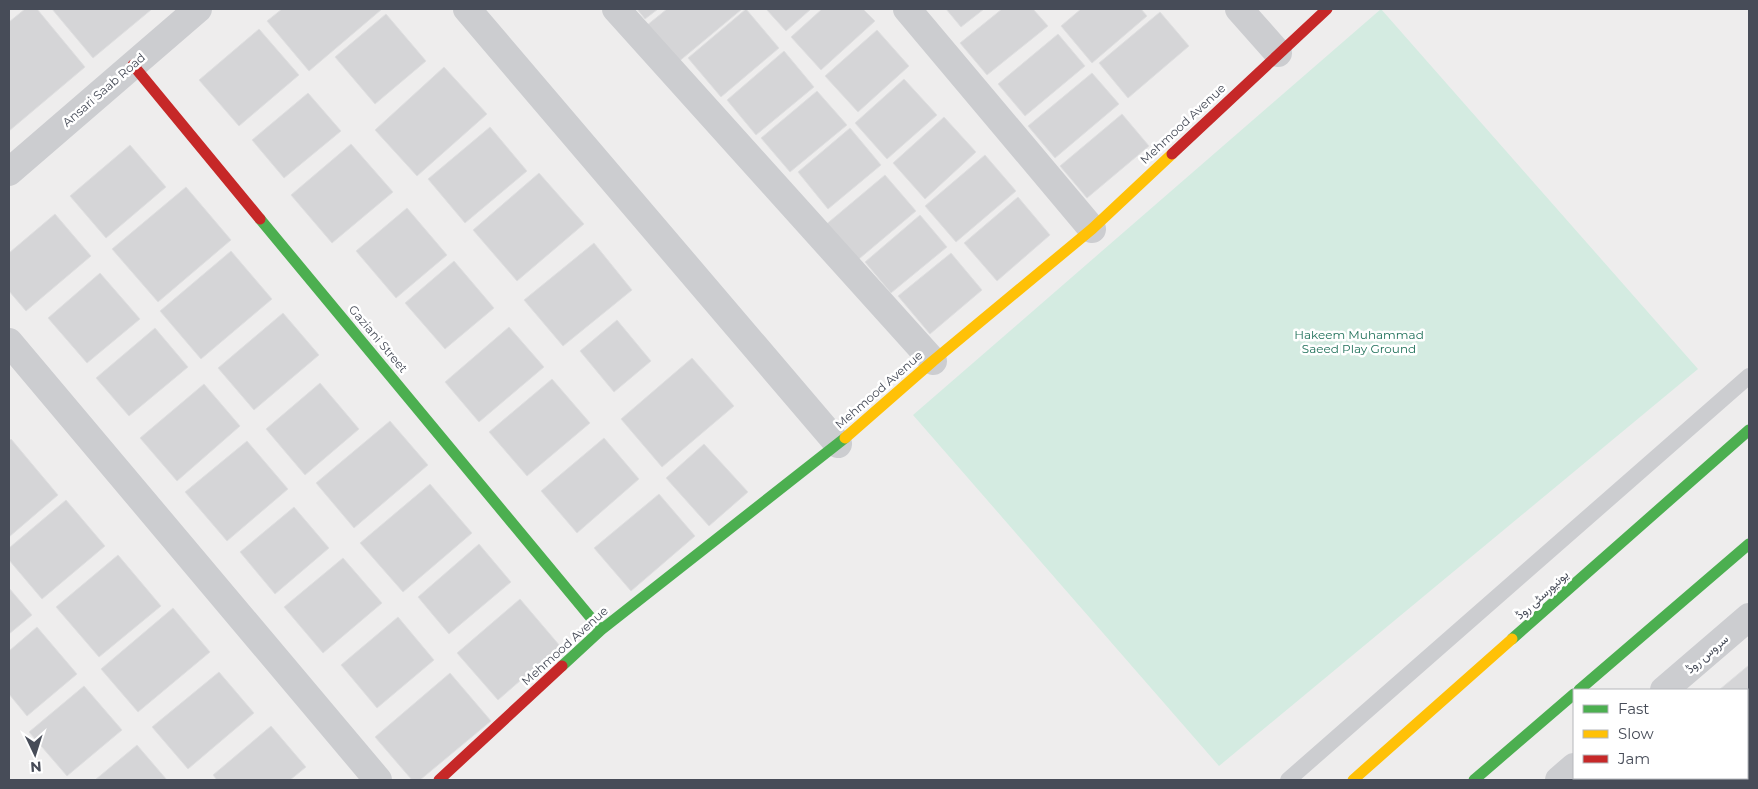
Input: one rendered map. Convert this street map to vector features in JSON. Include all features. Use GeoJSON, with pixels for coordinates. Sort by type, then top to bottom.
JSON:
{"type":"FeatureCollection","features":[{"type":"Feature","properties":{"kind":"street","name":"Ansari Saab Road"},"geometry":{"type":"LineString","coordinates":[[9,172],[198,9]]}},
{"type":"Feature","properties":{"kind":"street"},"geometry":{"type":"LineString","coordinates":[[467,9],[838,444]]}},
{"type":"Feature","properties":{"kind":"street"},"geometry":{"type":"LineString","coordinates":[[616,9],[933,361]]}},
{"type":"Feature","properties":{"kind":"street"},"geometry":{"type":"LineString","coordinates":[[906,9],[1092,229]]}},
{"type":"Feature","properties":{"kind":"street"},"geometry":{"type":"LineString","coordinates":[[1239,9],[1278,53]]}},
{"type":"Feature","properties":{"kind":"street","name":"Mehmood Avenue"},"geometry":{"type":"LineString","coordinates":[[439,780],[601,630],[838,444],[933,361],[1092,229],[1327,9]]}},
{"type":"Feature","properties":{"kind":"street","name":"Gaziani Street"},"geometry":{"type":"LineString","coordinates":[[133,65],[601,630]]}},
{"type":"Feature","properties":{"kind":"street"},"geometry":{"type":"LineString","coordinates":[[9,342],[378,780]]}},
{"type":"Feature","properties":{"kind":"street","name":"یونیورسٹی روڈ"},"geometry":{"type":"LineString","coordinates":[[1353,780],[1749,430]]}},
{"type":"Feature","properties":{"kind":"street"},"geometry":{"type":"LineString","coordinates":[[1580,689],[1749,544]]}},
{"type":"Feature","properties":{"kind":"street","name":"سروس روڈ"},"geometry":{"type":"LineString","coordinates":[[1665,689],[1749,617]]}},
{"type":"Feature","properties":{"kind":"street"},"geometry":{"type":"LineString","coordinates":[[1474,780],[1573,695]]}},
{"type":"Feature","properties":{"kind":"street"},"geometry":{"type":"LineString","coordinates":[[1559,780],[1573,768]]}},
{"type":"Feature","properties":{"kind":"lane"},"geometry":{"type":"LineString","coordinates":[[1288,780],[1749,376]]}},
{"type":"Feature","properties":{"kind":"green space","name":"Hakeem Muhammad Saeed Play Ground"},"geometry":{"type":"Polygon","coordinates":[[[1381,9],[1698,369],[1219,766],[913,415],[1381,9]]]}},
{"type":"Feature","properties":{"kind":"building"},"geometry":{"type":"Polygon","coordinates":[[[25,9],[37,9],[85,67],[9,131],[9,22],[25,9]]]}},
{"type":"Feature","properties":{"kind":"building"},"geometry":{"type":"Polygon","coordinates":[[[52,9],[152,9],[93,58],[52,9]]]}},
{"type":"Feature","properties":{"kind":"building"},"geometry":{"type":"Polygon","coordinates":[[[282,9],[382,9],[309,71],[267,21],[282,9]]]}},
{"type":"Feature","properties":{"kind":"building"},"geometry":{"type":"Polygon","coordinates":[[[637,9],[658,9],[645,19],[637,9]]]}},
{"type":"Feature","properties":{"kind":"building"},"geometry":{"type":"Polygon","coordinates":[[[667,9],[742,9],[677,63],[646,26],[667,9]]]}},
{"type":"Feature","properties":{"kind":"building"},"geometry":{"type":"Polygon","coordinates":[[[746,9],[779,48],[721,97],[688,58],[746,9]]]}},
{"type":"Feature","properties":{"kind":"building"},"geometry":{"type":"Polygon","coordinates":[[[766,9],[811,9],[786,31],[766,9]]]}},
{"type":"Feature","properties":{"kind":"building"},"geometry":{"type":"Polygon","coordinates":[[[822,9],[863,9],[875,21],[821,70],[791,37],[822,9]]]}},
{"type":"Feature","properties":{"kind":"building"},"geometry":{"type":"Polygon","coordinates":[[[946,9],[984,9],[961,27],[946,9]]]}},
{"type":"Feature","properties":{"kind":"building"},"geometry":{"type":"Polygon","coordinates":[[[1002,9],[1033,9],[1048,26],[987,75],[960,43],[1002,9]]]}},
{"type":"Feature","properties":{"kind":"building"},"geometry":{"type":"Polygon","coordinates":[[[1081,9],[1141,9],[1147,16],[1092,63],[1061,26],[1081,9]]]}},
{"type":"Feature","properties":{"kind":"building"},"geometry":{"type":"Polygon","coordinates":[[[1160,12],[1189,46],[1128,98],[1099,63],[1160,12]]]}},
{"type":"Feature","properties":{"kind":"building"},"geometry":{"type":"Polygon","coordinates":[[[386,14],[426,61],[375,104],[335,57],[386,14]]]}},
{"type":"Feature","properties":{"kind":"building"},"geometry":{"type":"Polygon","coordinates":[[[259,29],[299,75],[239,126],[199,80],[259,29]]]}},
{"type":"Feature","properties":{"kind":"building"},"geometry":{"type":"Polygon","coordinates":[[[877,30],[909,66],[858,112],[825,76],[877,30]]]}},
{"type":"Feature","properties":{"kind":"building"},"geometry":{"type":"Polygon","coordinates":[[[1058,34],[1085,66],[1025,116],[998,84],[1058,34]]]}},
{"type":"Feature","properties":{"kind":"building"},"geometry":{"type":"Polygon","coordinates":[[[784,51],[814,87],[756,135],[727,100],[784,51]]]}},
{"type":"Feature","properties":{"kind":"building"},"geometry":{"type":"Polygon","coordinates":[[[444,67],[487,114],[417,176],[375,130],[444,67]]]}},
{"type":"Feature","properties":{"kind":"building"},"geometry":{"type":"Polygon","coordinates":[[[1092,73],[1119,104],[1055,158],[1028,126],[1092,73]]]}},
{"type":"Feature","properties":{"kind":"building"},"geometry":{"type":"Polygon","coordinates":[[[904,79],[937,115],[887,159],[855,123],[904,79]]]}},
{"type":"Feature","properties":{"kind":"building"},"geometry":{"type":"Polygon","coordinates":[[[817,91],[847,125],[790,172],[761,138],[817,91]]]}},
{"type":"Feature","properties":{"kind":"building"},"geometry":{"type":"Polygon","coordinates":[[[308,93],[341,131],[284,178],[252,140],[308,93]]]}},
{"type":"Feature","properties":{"kind":"building"},"geometry":{"type":"Polygon","coordinates":[[[1122,114],[1149,146],[1087,198],[1060,166],[1122,114]]]}},
{"type":"Feature","properties":{"kind":"building"},"geometry":{"type":"Polygon","coordinates":[[[944,117],[976,152],[925,199],[893,163],[944,117]]]}},
{"type":"Feature","properties":{"kind":"building"},"geometry":{"type":"Polygon","coordinates":[[[490,127],[527,171],[465,223],[428,179],[490,127]]]}},
{"type":"Feature","properties":{"kind":"building"},"geometry":{"type":"Polygon","coordinates":[[[850,128],[881,165],[828,209],[798,172],[850,128]]]}},
{"type":"Feature","properties":{"kind":"building"},"geometry":{"type":"Polygon","coordinates":[[[351,144],[393,192],[332,243],[291,195],[351,144]]]}},
{"type":"Feature","properties":{"kind":"building"},"geometry":{"type":"Polygon","coordinates":[[[130,145],[166,187],[106,238],[70,196],[130,145]]]}},
{"type":"Feature","properties":{"kind":"building"},"geometry":{"type":"Polygon","coordinates":[[[985,155],[1016,191],[956,242],[925,206],[985,155]]]}},
{"type":"Feature","properties":{"kind":"building"},"geometry":{"type":"Polygon","coordinates":[[[539,173],[584,224],[517,281],[473,230],[539,173]]]}},
{"type":"Feature","properties":{"kind":"building"},"geometry":{"type":"Polygon","coordinates":[[[885,175],[916,211],[853,264],[823,227],[885,175]]]}},
{"type":"Feature","properties":{"kind":"building"},"geometry":{"type":"Polygon","coordinates":[[[186,187],[231,240],[158,302],[112,249],[186,187]]]}},
{"type":"Feature","properties":{"kind":"building"},"geometry":{"type":"Polygon","coordinates":[[[1018,197],[1050,235],[997,281],[964,243],[1018,197]]]}},
{"type":"Feature","properties":{"kind":"building"},"geometry":{"type":"Polygon","coordinates":[[[407,208],[447,255],[396,298],[356,251],[407,208]]]}},
{"type":"Feature","properties":{"kind":"building"},"geometry":{"type":"Polygon","coordinates":[[[55,214],[91,256],[26,311],[9,291],[9,253],[55,214]]]}},
{"type":"Feature","properties":{"kind":"building"},"geometry":{"type":"Polygon","coordinates":[[[920,215],[947,247],[891,293],[865,262],[920,215]]]}},
{"type":"Feature","properties":{"kind":"building"},"geometry":{"type":"Polygon","coordinates":[[[594,243],[632,290],[563,346],[524,300],[594,243]]]}},
{"type":"Feature","properties":{"kind":"building"},"geometry":{"type":"Polygon","coordinates":[[[231,251],[272,299],[201,359],[160,311],[231,251]]]}},
{"type":"Feature","properties":{"kind":"building"},"geometry":{"type":"Polygon","coordinates":[[[951,253],[982,290],[930,334],[898,296],[951,253]]]}},
{"type":"Feature","properties":{"kind":"building"},"geometry":{"type":"Polygon","coordinates":[[[454,261],[494,308],[445,349],[405,303],[454,261]]]}},
{"type":"Feature","properties":{"kind":"building"},"geometry":{"type":"Polygon","coordinates":[[[100,273],[140,319],[87,363],[48,318],[100,273]]]}},
{"type":"Feature","properties":{"kind":"building"},"geometry":{"type":"Polygon","coordinates":[[[283,313],[319,355],[254,410],[218,368],[283,313]]]}},
{"type":"Feature","properties":{"kind":"building"},"geometry":{"type":"Polygon","coordinates":[[[617,320],[651,361],[614,392],[580,351],[617,320]]]}},
{"type":"Feature","properties":{"kind":"building"},"geometry":{"type":"Polygon","coordinates":[[[509,327],[544,367],[479,422],[445,382],[509,327]]]}},
{"type":"Feature","properties":{"kind":"building"},"geometry":{"type":"Polygon","coordinates":[[[155,328],[188,367],[129,416],[96,378],[155,328]]]}},
{"type":"Feature","properties":{"kind":"building"},"geometry":{"type":"Polygon","coordinates":[[[692,358],[734,406],[662,467],[621,419],[692,358]]]}},
{"type":"Feature","properties":{"kind":"building"},"geometry":{"type":"Polygon","coordinates":[[[552,379],[590,423],[527,476],[489,432],[552,379]]]}},
{"type":"Feature","properties":{"kind":"building"},"geometry":{"type":"Polygon","coordinates":[[[320,383],[359,429],[305,475],[266,429],[320,383]]]}},
{"type":"Feature","properties":{"kind":"building"},"geometry":{"type":"Polygon","coordinates":[[[204,384],[240,426],[177,481],[140,438],[204,384]]]}},
{"type":"Feature","properties":{"kind":"building"},"geometry":{"type":"Polygon","coordinates":[[[390,421],[428,465],[354,528],[316,483],[390,421]]]}},
{"type":"Feature","properties":{"kind":"building"},"geometry":{"type":"Polygon","coordinates":[[[604,438],[639,479],[577,533],[541,491],[604,438]]]}},
{"type":"Feature","properties":{"kind":"building"},"geometry":{"type":"Polygon","coordinates":[[[11,439],[58,495],[9,537],[9,441],[11,439]]]}},
{"type":"Feature","properties":{"kind":"building"},"geometry":{"type":"Polygon","coordinates":[[[247,441],[288,489],[227,541],[185,492],[247,441]]]}},
{"type":"Feature","properties":{"kind":"building"},"geometry":{"type":"Polygon","coordinates":[[[704,444],[748,492],[709,526],[666,478],[704,444]]]}},
{"type":"Feature","properties":{"kind":"building"},"geometry":{"type":"Polygon","coordinates":[[[430,484],[472,533],[403,592],[360,543],[430,484]]]}},
{"type":"Feature","properties":{"kind":"building"},"geometry":{"type":"Polygon","coordinates":[[[659,494],[695,536],[631,591],[594,548],[659,494]]]}},
{"type":"Feature","properties":{"kind":"building"},"geometry":{"type":"Polygon","coordinates":[[[66,500],[105,546],[42,599],[9,560],[9,548],[66,500]]]}},
{"type":"Feature","properties":{"kind":"building"},"geometry":{"type":"Polygon","coordinates":[[[294,507],[329,548],[275,594],[240,552],[294,507]]]}},
{"type":"Feature","properties":{"kind":"building"},"geometry":{"type":"Polygon","coordinates":[[[479,544],[511,582],[449,634],[418,597],[479,544]]]}},
{"type":"Feature","properties":{"kind":"building"},"geometry":{"type":"Polygon","coordinates":[[[118,555],[161,606],[99,657],[56,607],[118,555]]]}},
{"type":"Feature","properties":{"kind":"building"},"geometry":{"type":"Polygon","coordinates":[[[343,558],[382,603],[323,653],[284,607],[343,558]]]}},
{"type":"Feature","properties":{"kind":"building"},"geometry":{"type":"Polygon","coordinates":[[[9,588],[32,615],[9,634],[9,588]]]}},
{"type":"Feature","properties":{"kind":"building"},"geometry":{"type":"Polygon","coordinates":[[[520,599],[560,646],[498,700],[457,653],[520,599]]]}},
{"type":"Feature","properties":{"kind":"building"},"geometry":{"type":"Polygon","coordinates":[[[173,608],[210,652],[138,712],[101,669],[173,608]]]}},
{"type":"Feature","properties":{"kind":"building"},"geometry":{"type":"Polygon","coordinates":[[[398,617],[434,660],[377,708],[341,665],[398,617]]]}},
{"type":"Feature","properties":{"kind":"building"},"geometry":{"type":"Polygon","coordinates":[[[37,627],[77,674],[27,716],[9,694],[9,651],[37,627]]]}},
{"type":"Feature","properties":{"kind":"building"},"geometry":{"type":"Polygon","coordinates":[[[1749,665],[1749,748],[1748,689],[1720,689],[1749,665]]]}},
{"type":"Feature","properties":{"kind":"building"},"geometry":{"type":"Polygon","coordinates":[[[219,672],[254,713],[188,769],[152,727],[219,672]]]}},
{"type":"Feature","properties":{"kind":"building"},"geometry":{"type":"Polygon","coordinates":[[[450,673],[491,721],[420,780],[412,780],[375,737],[450,673]]]}},
{"type":"Feature","properties":{"kind":"building"},"geometry":{"type":"Polygon","coordinates":[[[84,686],[122,730],[67,776],[29,732],[84,686]]]}},
{"type":"Feature","properties":{"kind":"building"},"geometry":{"type":"Polygon","coordinates":[[[271,726],[306,767],[290,780],[217,780],[213,775],[271,726]]]}},
{"type":"Feature","properties":{"kind":"building"},"geometry":{"type":"Polygon","coordinates":[[[137,745],[167,780],[95,780],[137,745]]]}},
{"type":"Feature","properties":{"kind":"building"},"geometry":{"type":"Polygon","coordinates":[[[1749,764],[1749,780],[1687,780],[1748,779],[1749,764]]]}},
{"type":"Feature","properties":{"kind":"building"},"geometry":{"type":"Polygon","coordinates":[[[1679,779],[1680,780],[1615,780],[1679,779]]]}},
{"type":"Feature","properties":{"kind":"traffic: fast"},"geometry":{"type":"LineString","coordinates":[[260,219],[601,630]]}},
{"type":"Feature","properties":{"kind":"traffic: fast"},"geometry":{"type":"LineString","coordinates":[[1512,639],[1749,430]]}},
{"type":"Feature","properties":{"kind":"traffic: fast"},"geometry":{"type":"LineString","coordinates":[[562,666],[601,630],[845,438]]}},
{"type":"Feature","properties":{"kind":"traffic: fast"},"geometry":{"type":"LineString","coordinates":[[1580,689],[1749,544]]}},
{"type":"Feature","properties":{"kind":"traffic: fast"},"geometry":{"type":"LineString","coordinates":[[1474,780],[1573,695]]}},
{"type":"Feature","properties":{"kind":"traffic: slow"},"geometry":{"type":"LineString","coordinates":[[845,438],[933,361],[1092,229],[1172,154]]}},
{"type":"Feature","properties":{"kind":"traffic: slow"},"geometry":{"type":"LineString","coordinates":[[1353,780],[1512,639]]}},
{"type":"Feature","properties":{"kind":"traffic: jam"},"geometry":{"type":"LineString","coordinates":[[1172,154],[1327,9]]}},
{"type":"Feature","properties":{"kind":"traffic: jam"},"geometry":{"type":"LineString","coordinates":[[133,65],[260,219]]}},
{"type":"Feature","properties":{"kind":"traffic: jam"},"geometry":{"type":"LineString","coordinates":[[439,780],[562,666]]}}]}
